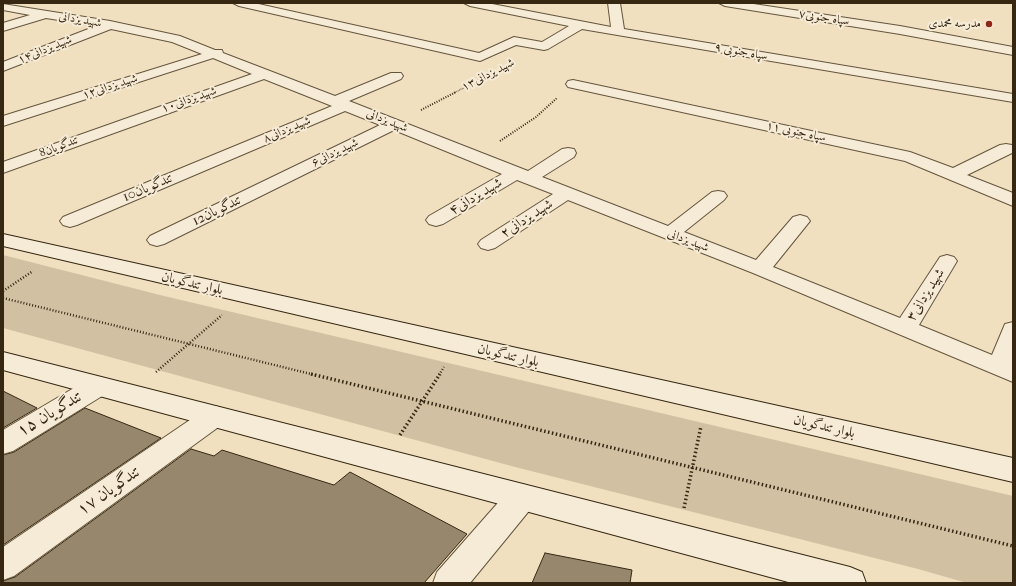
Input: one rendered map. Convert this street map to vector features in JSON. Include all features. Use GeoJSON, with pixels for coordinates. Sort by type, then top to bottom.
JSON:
{"type":"FeatureCollection","features":[{"type":"Feature","properties":{"kind":"street"},"geometry":{"type":"LineString","coordinates":[[239,3],[480,57],[514,41],[544,46],[580,25]]}},
{"type":"Feature","properties":{"kind":"street","name":"۹ سپاه جنوبی"},"geometry":{"type":"LineString","coordinates":[[470,3],[580,25],[904,81],[1013,98]]}},
{"type":"Feature","properties":{"kind":"street"},"geometry":{"type":"LineString","coordinates":[[614,3],[618,31]]}},
{"type":"Feature","properties":{"kind":"street","name":"سپاه جنوبی۷"},"geometry":{"type":"LineString","coordinates":[[725,3],[900,30],[1013,51]]}},
{"type":"Feature","properties":{"kind":"street"},"geometry":{"type":"LineString","coordinates":[[805,15],[810,3]]}},
{"type":"Feature","properties":{"kind":"street","name":"شهید یزدانی"},"geometry":{"type":"LineString","coordinates":[[3,7],[110,25],[176,39],[217,53],[264,74],[342,103],[476,156],[522,176],[760,269],[1007,371]]}},
{"type":"Feature","properties":{"kind":"street"},"geometry":{"type":"LineString","coordinates":[[3,27],[45,14]]}},
{"type":"Feature","properties":{"kind":"street","name":"شهید یزدانی۱۴"},"geometry":{"type":"LineString","coordinates":[[3,67],[110,25]]}},
{"type":"Feature","properties":{"kind":"street","name":"شهید یزدانی۱۲"},"geometry":{"type":"LineString","coordinates":[[3,121],[217,53]]}},
{"type":"Feature","properties":{"kind":"street","name":"شهید یزدانی۱۰"},"geometry":{"type":"LineString","coordinates":[[114,127],[264,74]]}},
{"type":"Feature","properties":{"kind":"street"},"geometry":{"type":"LineString","coordinates":[[103,75],[121,83]]}},
{"type":"Feature","properties":{"kind":"street","name":"شهید یزدانی۸"},"geometry":{"type":"LineString","coordinates":[[227,155],[342,103],[396,76]]}},
{"type":"Feature","properties":{"kind":"street","name":"۱۱ سپاه جنوبی"},"geometry":{"type":"LineString","coordinates":[[573,84],[910,157],[1013,200]]}},
{"type":"Feature","properties":{"kind":"street","name":"شهید یزدانی۶"},"geometry":{"type":"LineString","coordinates":[[276,182],[394,124]]}},
{"type":"Feature","properties":{"kind":"street","name":"8تندگویان"},"geometry":{"type":"LineString","coordinates":[[3,168],[114,127]]}},
{"type":"Feature","properties":{"kind":"street"},"geometry":{"type":"LineString","coordinates":[[953,175],[1006,149]]}},
{"type":"Feature","properties":{"kind":"street","name":"شهید یزدانی۴"},"geometry":{"type":"LineString","coordinates":[[436,220],[568,154]]}},
{"type":"Feature","properties":{"kind":"street","name":"10تندگویان"},"geometry":{"type":"LineString","coordinates":[[70,221],[227,155]]}},
{"type":"Feature","properties":{"kind":"street","name":"12تندگویان"},"geometry":{"type":"LineString","coordinates":[[157,240],[276,182]]}},
{"type":"Feature","properties":{"kind":"street","name":"شهید یزدانی۲"},"geometry":{"type":"LineString","coordinates":[[488,244],[566,193]]}},
{"type":"Feature","properties":{"kind":"street"},"geometry":{"type":"LineString","coordinates":[[670,234],[718,196]]}},
{"type":"Feature","properties":{"kind":"street"},"geometry":{"type":"LineString","coordinates":[[760,269],[800,221]]}},
{"type":"Feature","properties":{"kind":"street","name":"بلوار تندگویان"},"geometry":{"type":"LineString","coordinates":[[3,240],[243,296],[1013,470]]}},
{"type":"Feature","properties":{"kind":"street","name":"شهید یزدانی۳"},"geometry":{"type":"LineString","coordinates":[[905,329],[947,261]]}},
{"type":"Feature","properties":{"kind":"street"},"geometry":{"type":"LineString","coordinates":[[1007,371],[1013,330]]}},
{"type":"Feature","properties":{"kind":"street"},"geometry":{"type":"LineString","coordinates":[[3,361],[850,583]]}},
{"type":"Feature","properties":{"kind":"street","name":"۱۵ تندگویان"},"geometry":{"type":"LineString","coordinates":[[3,443],[98,386]]}},
{"type":"Feature","properties":{"kind":"street","name":"۱۷ تندگویان"},"geometry":{"type":"LineString","coordinates":[[3,566],[215,416]]}},
{"type":"Feature","properties":{"kind":"street"},"geometry":{"type":"LineString","coordinates":[[449,583],[522,497]]}},
{"type":"Feature","properties":{"kind":"path","name":"شهید یزدانی۱۳"},"geometry":{"type":"LineString","coordinates":[[394,124],[482,78]]}},
{"type":"Feature","properties":{"kind":"path"},"geometry":{"type":"LineString","coordinates":[[476,156],[536,117],[573,84]]}},
{"type":"Feature","properties":{"kind":"path"},"geometry":{"type":"LineString","coordinates":[[130,394],[243,296]]}},
{"type":"Feature","properties":{"kind":"path"},"geometry":{"type":"LineString","coordinates":[[3,298],[1013,546]]}},
{"type":"Feature","properties":{"kind":"path"},"geometry":{"type":"LineString","coordinates":[[383,461],[458,344]]}},
{"type":"Feature","properties":{"kind":"path"},"geometry":{"type":"LineString","coordinates":[[678,538],[706,400]]}},
{"type":"Feature","properties":{"kind":"shaded area"},"geometry":{"type":"Polygon","coordinates":[[[3,255],[164,296],[1013,496],[1013,583],[967,583],[918,569],[515,467],[3,328],[3,255]]]}},
{"type":"Feature","properties":{"kind":"building"},"geometry":{"type":"Polygon","coordinates":[[[3,391],[37,408],[3,428],[3,391]]]}},
{"type":"Feature","properties":{"kind":"building"},"geometry":{"type":"Polygon","coordinates":[[[85,408],[161,438],[3,545],[3,455],[14,452],[85,408]]]}},
{"type":"Feature","properties":{"kind":"building"},"geometry":{"type":"Polygon","coordinates":[[[191,449],[214,456],[222,450],[334,485],[350,472],[467,534],[424,583],[3,583],[3,581],[15,577],[191,449]]]}},
{"type":"Feature","properties":{"kind":"building"},"geometry":{"type":"Polygon","coordinates":[[[545,553],[632,570],[630,583],[532,583],[545,553]]]}},
{"type":"Feature","properties":{"kind":"place","name":"مدرسه محمدی"},"geometry":{"type":"Point","coordinates":[989,24]}}]}
